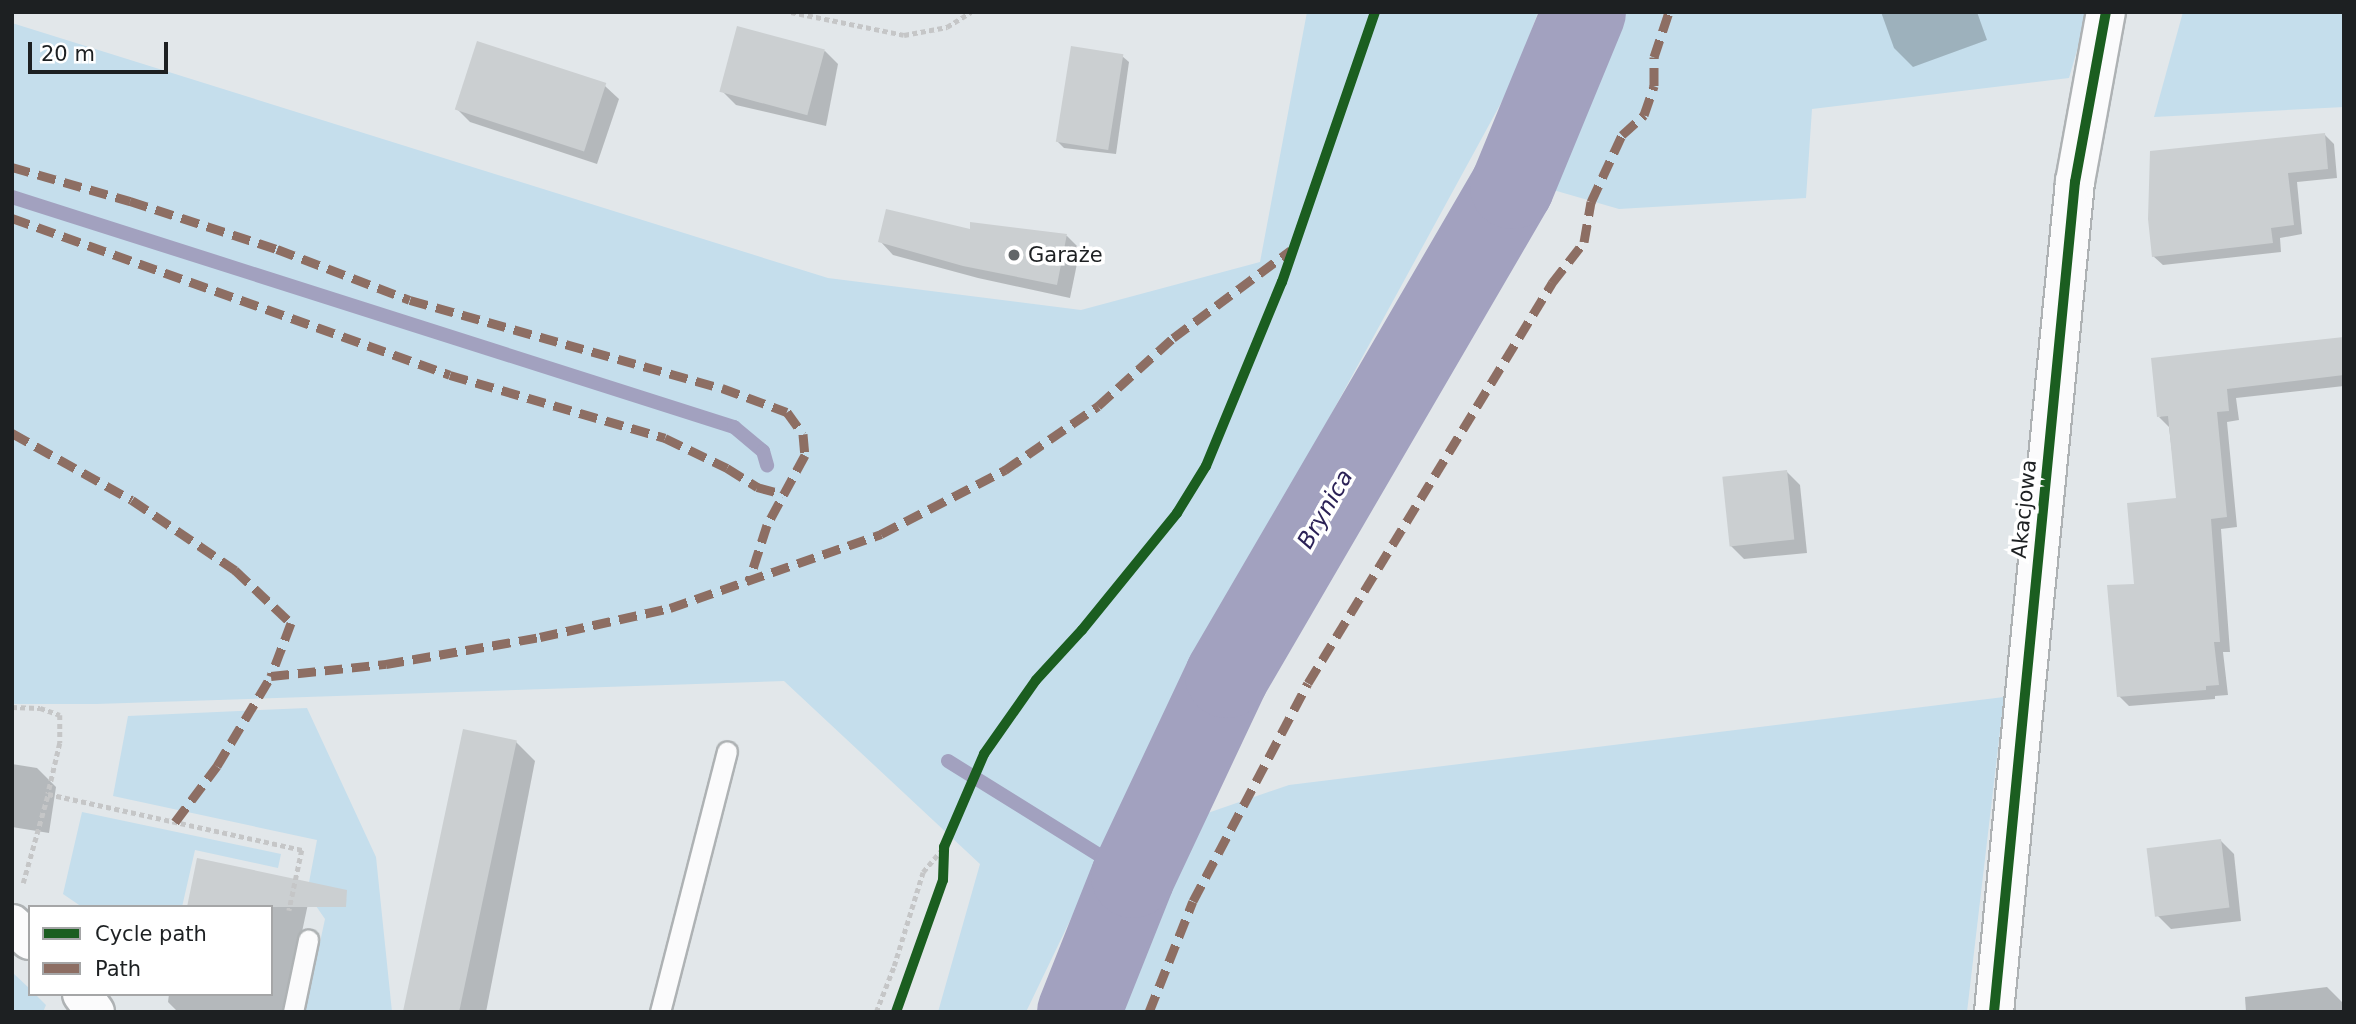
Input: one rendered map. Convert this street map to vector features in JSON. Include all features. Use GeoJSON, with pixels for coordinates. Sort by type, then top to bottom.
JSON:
{"type":"FeatureCollection","features":[{"type":"Feature","properties":{"kind":"street","name":"Akacjowa"},"geometry":{"type":"LineString","coordinates":[[1994,1012],[2075,182],[2106,12]]}},
{"type":"Feature","properties":{"kind":"street"},"geometry":{"type":"LineString","coordinates":[[16,910],[28,936]]}},
{"type":"Feature","properties":{"kind":"street"},"geometry":{"type":"LineString","coordinates":[[83,996],[95,1012]]}},
{"type":"Feature","properties":{"kind":"lane"},"geometry":{"type":"LineString","coordinates":[[660,1012],[727,751]]}},
{"type":"Feature","properties":{"kind":"lane"},"geometry":{"type":"LineString","coordinates":[[293,1012],[309,940]]}},
{"type":"Feature","properties":{"kind":"path"},"geometry":{"type":"LineString","coordinates":[[791,12],[904,35],[947,27],[971,12]]}},
{"type":"Feature","properties":{"kind":"path"},"geometry":{"type":"LineString","coordinates":[[876,1012],[894,966],[923,872],[944,847],[984,754],[1022,698]]}},
{"type":"Feature","properties":{"kind":"path"},"geometry":{"type":"LineString","coordinates":[[12,707],[40,709],[60,715],[60,743],[16,910]]}},
{"type":"Feature","properties":{"kind":"path"},"geometry":{"type":"LineString","coordinates":[[48,794],[302,850],[288,915]]}},
{"type":"Feature","properties":{"kind":"path"},"geometry":{"type":"LineString","coordinates":[[943,869],[944,847]]}},
{"type":"Feature","properties":{"kind":"shaded area"},"geometry":{"type":"Polygon","coordinates":[[[1307,12],[1538,12],[1513,81],[1184,684],[1026,1012],[938,1012],[980,864],[784,681],[96,704],[12,704],[12,23],[828,278],[1081,310],[1260,262],[1307,12]]]}},
{"type":"Feature","properties":{"kind":"shaded area"},"geometry":{"type":"Polygon","coordinates":[[[1601,12],[2088,12],[2069,78],[1812,109],[1806,198],[1619,209],[1529,183],[1588,50],[1601,12]]]}},
{"type":"Feature","properties":{"kind":"shaded area"},"geometry":{"type":"Polygon","coordinates":[[[2183,12],[2344,12],[2344,107],[2154,117],[2183,12]]]}},
{"type":"Feature","properties":{"kind":"shaded area"},"geometry":{"type":"Polygon","coordinates":[[[2004,697],[1967,1012],[1119,1012],[1199,816],[1289,785],[2004,697]]]}},
{"type":"Feature","properties":{"kind":"shaded area"},"geometry":{"type":"Polygon","coordinates":[[[307,708],[376,857],[392,1012],[305,1012],[325,919],[307,893],[317,840],[113,796],[128,716],[307,708]]]}},
{"type":"Feature","properties":{"kind":"shaded area"},"geometry":{"type":"Polygon","coordinates":[[[82,812],[281,854],[278,868],[195,850],[182,905],[79,905],[63,894],[82,812]]]}},
{"type":"Feature","properties":{"kind":"shaded area"},"geometry":{"type":"Polygon","coordinates":[[[12,972],[28,987],[28,996],[37,996],[46,1005],[43,1012],[12,1012],[12,972]]]}},
{"type":"Feature","properties":{"kind":"building"},"geometry":{"type":"Polygon","coordinates":[[[737,26],[825,50],[807,115],[719,92],[737,26]]]}},
{"type":"Feature","properties":{"kind":"building"},"geometry":{"type":"Polygon","coordinates":[[[477,41],[606,83],[584,152],[455,109],[477,41]]]}},
{"type":"Feature","properties":{"kind":"building"},"geometry":{"type":"Polygon","coordinates":[[[1071,46],[1123,54],[1108,150],[1056,142],[1071,46]]]}},
{"type":"Feature","properties":{"kind":"building"},"geometry":{"type":"Polygon","coordinates":[[[2325,133],[2328,169],[2288,173],[2294,225],[2271,228],[2273,243],[2152,257],[2148,219],[2150,151],[2325,133]]]}},
{"type":"Feature","properties":{"kind":"building","name":"Garaże"},"geometry":{"type":"Polygon","coordinates":[[[886,209],[970,229],[970,222],[1067,234],[1057,285],[963,266],[878,242],[886,209]]]}},
{"type":"Feature","properties":{"kind":"building"},"geometry":{"type":"Polygon","coordinates":[[[2344,337],[2344,375],[2227,389],[2229,411],[2217,412],[2227,517],[2211,519],[2220,642],[2214,642],[2219,685],[2206,686],[2206,690],[2117,697],[2107,585],[2134,584],[2127,503],[2176,498],[2168,416],[2157,417],[2151,358],[2344,337]]]}},
{"type":"Feature","properties":{"kind":"building"},"geometry":{"type":"Polygon","coordinates":[[[1787,470],[1794,540],[1730,546],[1722,477],[1787,470]]]}},
{"type":"Feature","properties":{"kind":"building"},"geometry":{"type":"Polygon","coordinates":[[[463,729],[517,740],[459,1012],[403,1011],[463,729]]]}},
{"type":"Feature","properties":{"kind":"building"},"geometry":{"type":"Polygon","coordinates":[[[2221,839],[2229,907],[2155,917],[2147,848],[2221,839]]]}},
{"type":"Feature","properties":{"kind":"building"},"geometry":{"type":"Polygon","coordinates":[[[197,858],[347,890],[346,907],[187,905],[197,858]]]}},
{"type":"Feature","properties":{"kind":"waterway","name":"Brynica"},"geometry":{"type":"LineString","coordinates":[[1079,1012],[1133,876],[1227,676],[1512,187],[1584,12]]}},
{"type":"Feature","properties":{"kind":"waterway"},"geometry":{"type":"LineString","coordinates":[[12,197],[734,427],[763,451],[767,465]]}},
{"type":"Feature","properties":{"kind":"waterway"},"geometry":{"type":"LineString","coordinates":[[948,761],[1133,876]]}},
{"type":"Feature","properties":{"kind":"marked path"},"geometry":{"type":"LineString","coordinates":[[1149,1012],[1193,901],[1308,683],[1552,283],[1584,242],[1591,202],[1622,135],[1644,115],[1654,86],[1654,57],[1669,12]]}},
{"type":"Feature","properties":{"kind":"marked path"},"geometry":{"type":"LineString","coordinates":[[12,167],[130,201],[277,249],[410,300],[722,388],[787,412],[803,434],[805,455],[767,525],[749,581]]}},
{"type":"Feature","properties":{"kind":"marked path"},"geometry":{"type":"LineString","coordinates":[[12,218],[450,375],[665,438],[727,468],[757,487],[783,494]]}},
{"type":"Feature","properties":{"kind":"marked path"},"geometry":{"type":"LineString","coordinates":[[12,433],[132,500],[235,570],[291,623],[271,676],[386,664],[540,637],[670,608],[881,534],[1005,470],[1098,406],[1173,338],[1291,250]]}},
{"type":"Feature","properties":{"kind":"marked path"},"geometry":{"type":"LineString","coordinates":[[175,822],[217,766],[271,676]]}},
{"type":"Feature","properties":{"kind":"cycle path"},"geometry":{"type":"LineString","coordinates":[[896,1012],[943,880],[944,847],[984,754],[1036,680],[1082,630],[1177,513],[1206,466],[1282,282],[1375,12]]}},
{"type":"Feature","properties":{"kind":"cycle path"},"geometry":{"type":"LineString","coordinates":[[1994,1012],[2075,182],[2106,12]]}},
{"type":"Feature","properties":{"kind":"place","name":"Garaże"},"geometry":{"type":"Point","coordinates":[1014,255]}}]}
